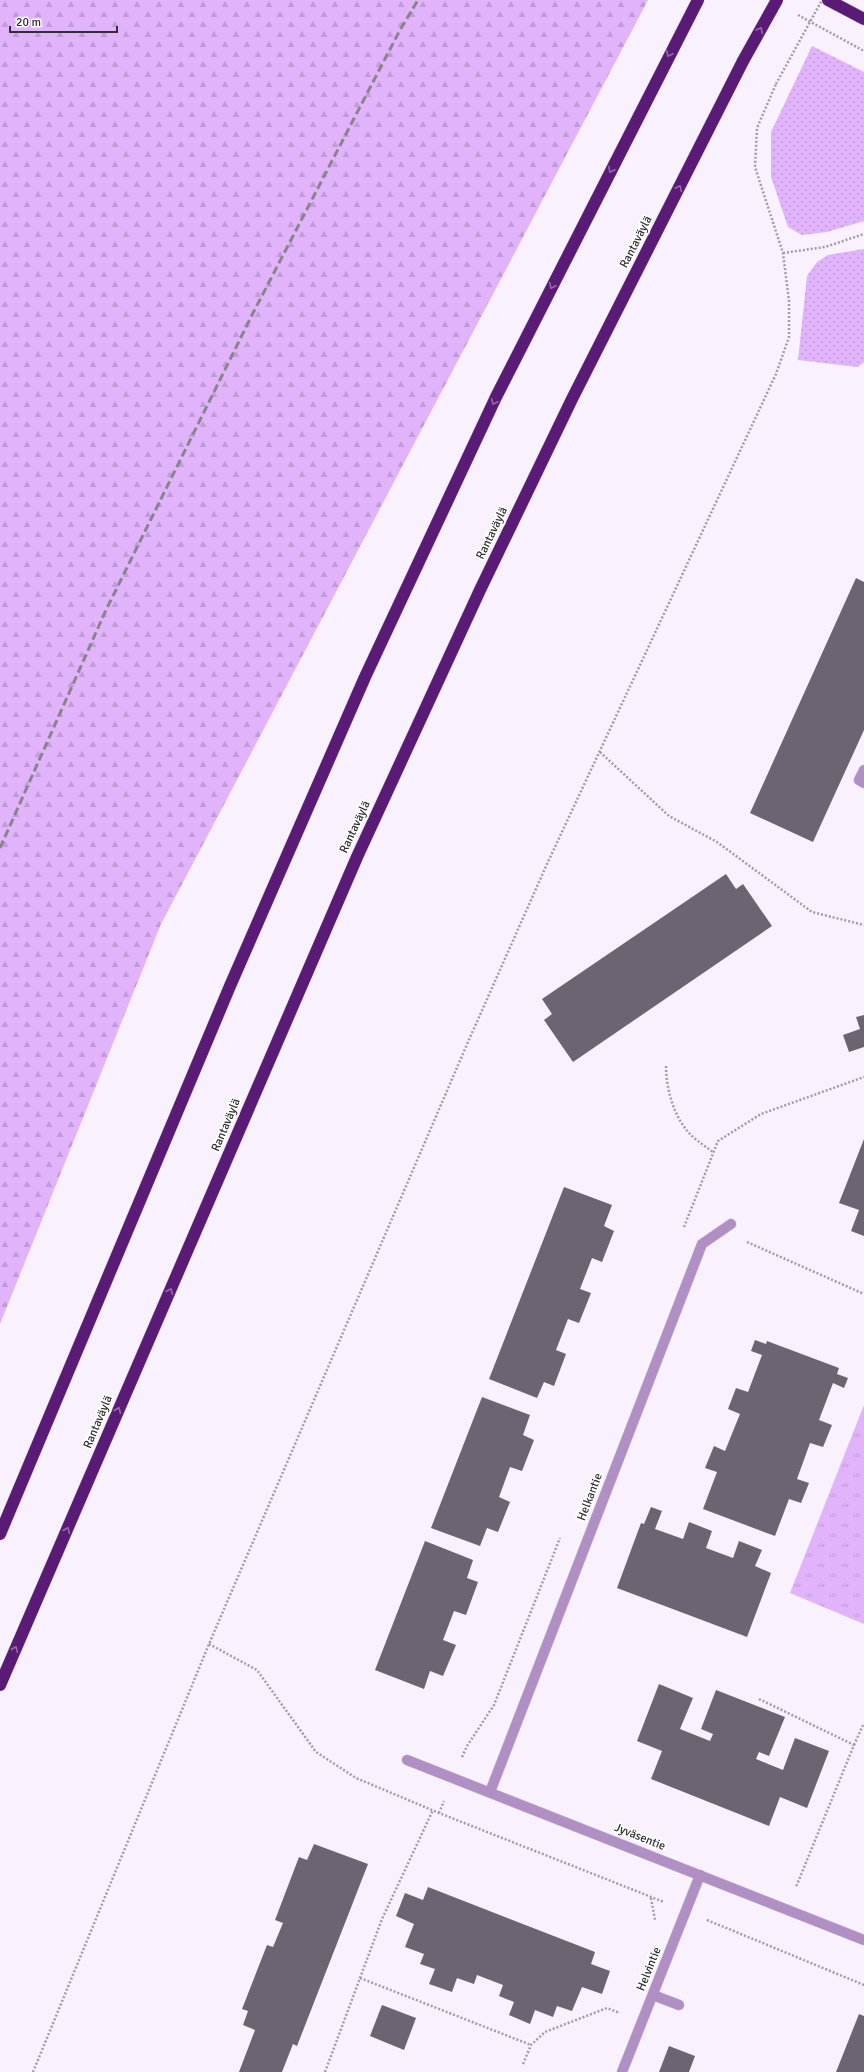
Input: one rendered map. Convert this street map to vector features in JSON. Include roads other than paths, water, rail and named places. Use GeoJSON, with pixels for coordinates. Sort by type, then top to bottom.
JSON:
{"type":"FeatureCollection","features":[{"type":"Feature","properties":{"kind":"highway"},"geometry":{"type":"LineString","coordinates":[[0,1534],[230,986],[365,677],[496,397],[698,0]]}},
{"type":"Feature","properties":{"kind":"highway","name":"Rantaväylä"},"geometry":{"type":"LineString","coordinates":[[0,1685],[357,857],[480,590],[572,399],[743,61],[777,0]]}},
{"type":"Feature","properties":{"kind":"highway"},"geometry":{"type":"LineString","coordinates":[[828,0],[864,19]]}},
{"type":"Feature","properties":{"kind":"street"},"geometry":{"type":"LineString","coordinates":[[864,770],[859,780],[864,783]]}},
{"type":"Feature","properties":{"kind":"street","name":"Helkantie"},"geometry":{"type":"LineString","coordinates":[[490,1792],[702,1244],[731,1224]]}},
{"type":"Feature","properties":{"kind":"street","name":"Jyväsentie"},"geometry":{"type":"LineString","coordinates":[[407,1760],[864,1940]]}},
{"type":"Feature","properties":{"kind":"street","name":"Helvintie"},"geometry":{"type":"LineString","coordinates":[[622,2072],[700,1875]]}},
{"type":"Feature","properties":{"kind":"street"},"geometry":{"type":"LineString","coordinates":[[653,1995],[680,2005]]}},
{"type":"Feature","properties":{"kind":"railway"},"geometry":{"type":"LineString","coordinates":[[0,848],[106,610],[253,313],[400,30],[418,0]]}}]}
